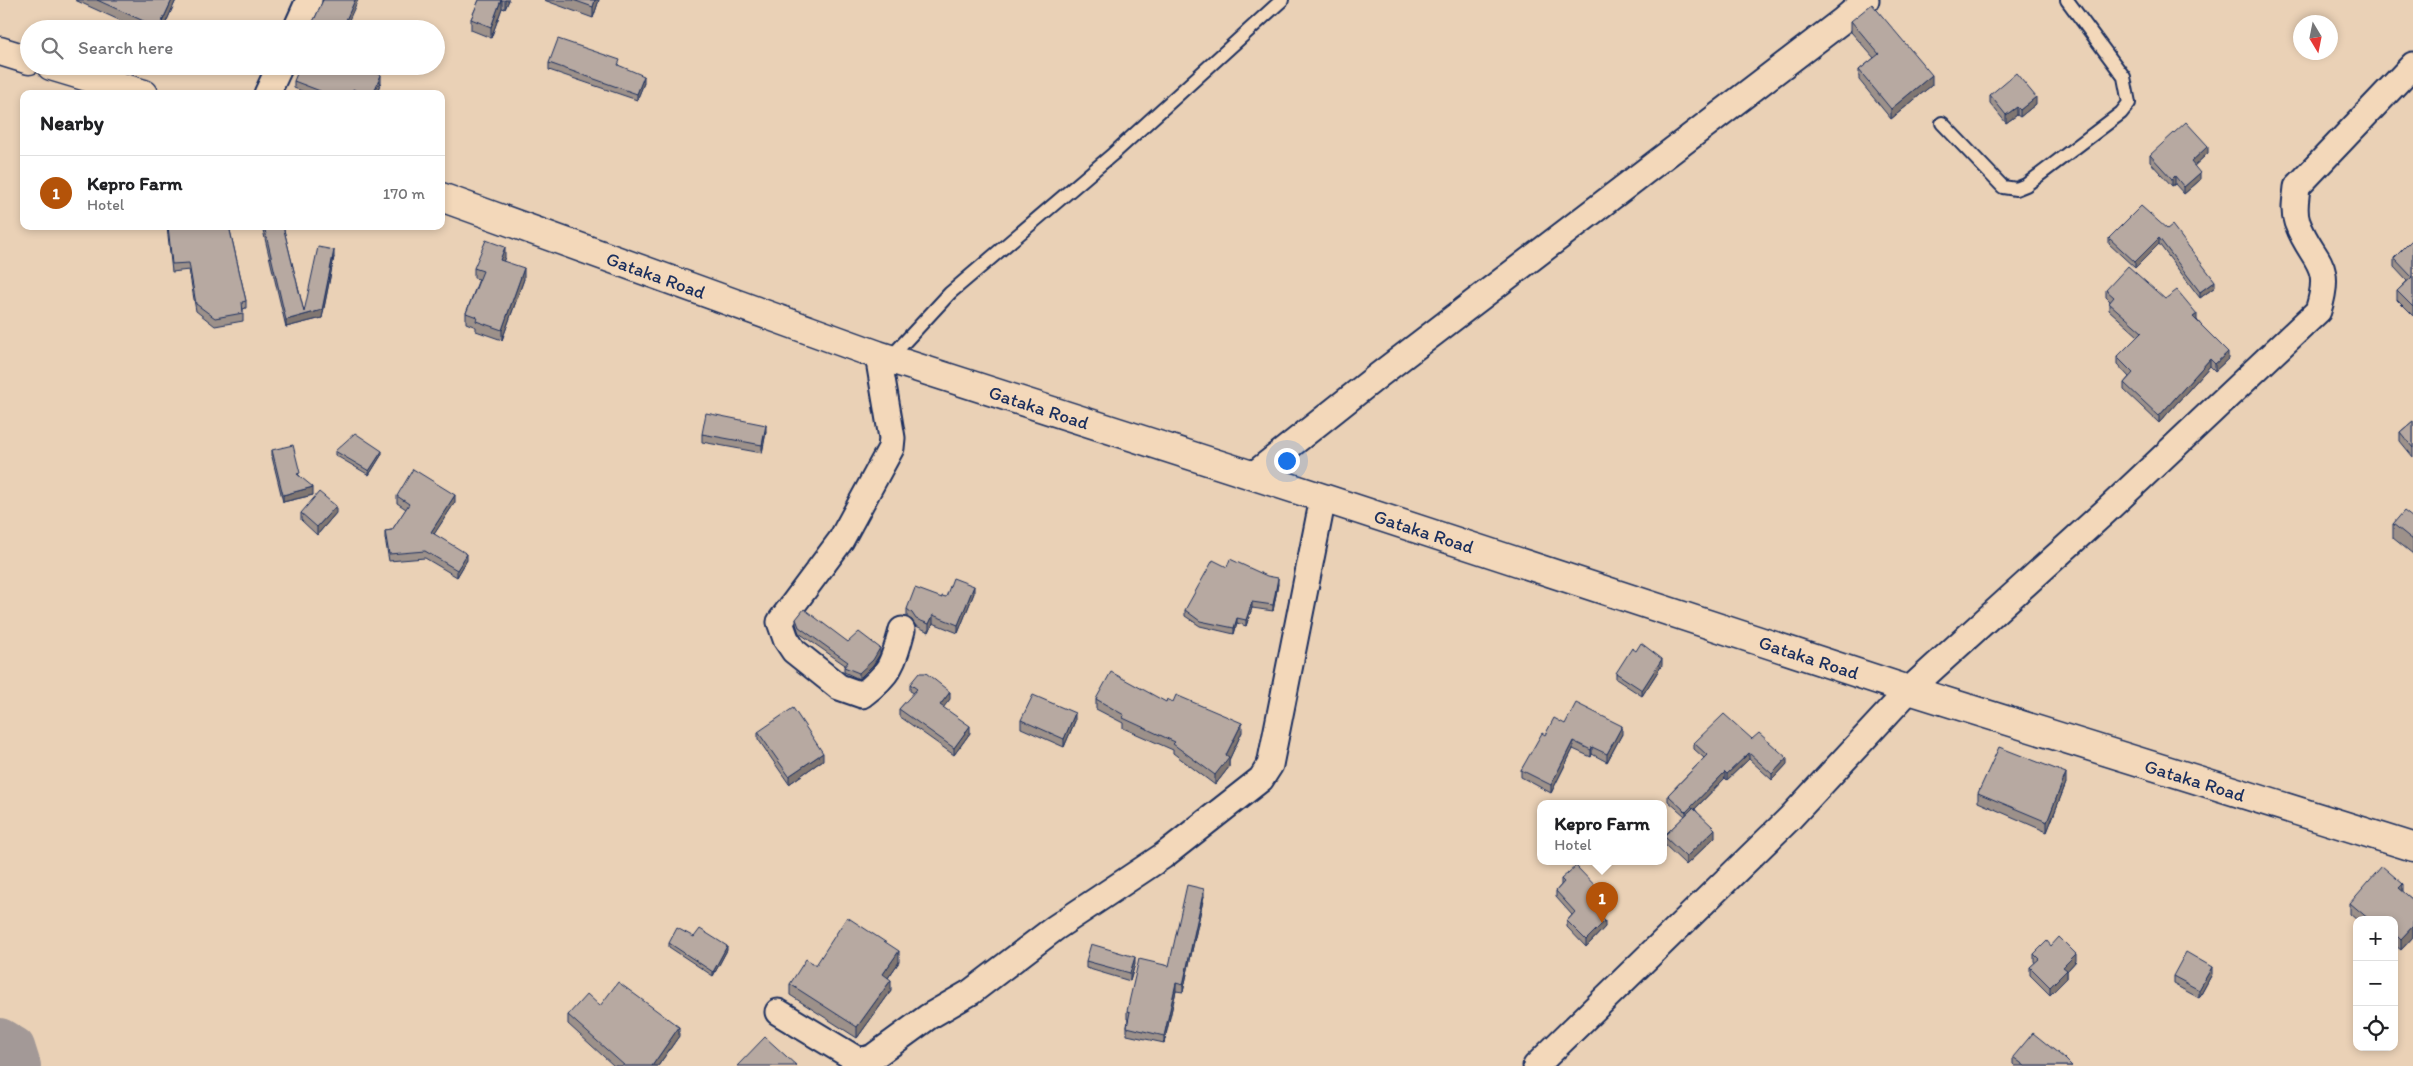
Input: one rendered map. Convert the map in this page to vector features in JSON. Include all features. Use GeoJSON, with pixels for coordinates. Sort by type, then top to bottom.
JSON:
{"type":"FeatureCollection","features":[{"type":"Feature","properties":{"kind":"street"},"geometry":{"type":"LineString","coordinates":[[300,20],[309,0]]}},
{"type":"Feature","properties":{"kind":"street"},"geometry":{"type":"LineString","coordinates":[[1254,475],[1379,376],[1835,26],[1866,0]]}},
{"type":"Feature","properties":{"kind":"street"},"geometry":{"type":"LineString","coordinates":[[0,51],[20,57]]}},
{"type":"Feature","properties":{"kind":"street"},"geometry":{"type":"LineString","coordinates":[[1536,1066],[1790,818],[1909,690],[2106,511],[2318,311],[2325,290],[2323,268],[2297,222],[2295,206],[2297,187],[2413,65]]}},
{"type":"Feature","properties":{"kind":"street"},"geometry":{"type":"LineString","coordinates":[[81,75],[131,90]]}},
{"type":"Feature","properties":{"kind":"street"},"geometry":{"type":"LineString","coordinates":[[269,90],[276,75]]}},
{"type":"Feature","properties":{"kind":"street","name":"Gataka Road"},"geometry":{"type":"LineString","coordinates":[[445,198],[884,357],[1254,475],[1909,690],[2413,847]]}},
{"type":"Feature","properties":{"kind":"street"},"geometry":{"type":"LineString","coordinates":[[884,357],[892,438],[891,448],[842,540],[780,622],[786,640],[794,651],[839,687],[862,695],[880,682],[894,661],[902,630]]}},
{"type":"Feature","properties":{"kind":"street"},"geometry":{"type":"LineString","coordinates":[[778,1012],[856,1059],[864,1060],[873,1057],[928,1017],[971,992],[1054,928],[1163,856],[1261,780],[1270,765],[1323,498]]}},
{"type":"Feature","properties":{"kind":"lane"},"geometry":{"type":"LineString","coordinates":[[884,357],[950,293],[1113,154],[1282,0]]}},
{"type":"Feature","properties":{"kind":"lane"},"geometry":{"type":"LineString","coordinates":[[1942,123],[2003,187],[2016,189],[2026,185],[2121,114],[2129,103],[2124,77],[2067,0]]}},
{"type":"Feature","properties":{"kind":"building"},"geometry":{"type":"Polygon","coordinates":[[[97,0],[172,0],[163,20],[141,20],[97,0]]]}},
{"type":"Feature","properties":{"kind":"building"},"geometry":{"type":"Polygon","coordinates":[[[323,0],[355,0],[346,20],[314,20],[323,0]]]}},
{"type":"Feature","properties":{"kind":"building"},"geometry":{"type":"Polygon","coordinates":[[[479,0],[501,0],[491,27],[471,19],[479,0]]]}},
{"type":"Feature","properties":{"kind":"building"},"geometry":{"type":"Polygon","coordinates":[[[573,0],[595,0],[593,7],[573,0]]]}},
{"type":"Feature","properties":{"kind":"building"},"geometry":{"type":"Polygon","coordinates":[[[1872,4],[1932,75],[1891,109],[1859,70],[1879,54],[1851,21],[1872,4]]]}},
{"type":"Feature","properties":{"kind":"building"},"geometry":{"type":"Polygon","coordinates":[[[558,39],[620,60],[618,65],[644,76],[637,94],[549,63],[558,39]]]}},
{"type":"Feature","properties":{"kind":"building"},"geometry":{"type":"Polygon","coordinates":[[[2016,73],[2036,97],[2020,110],[2017,107],[2006,115],[1990,95],[2016,73]]]}},
{"type":"Feature","properties":{"kind":"building"},"geometry":{"type":"Polygon","coordinates":[[[296,75],[381,75],[375,90],[318,90],[294,81],[296,75]]]}},
{"type":"Feature","properties":{"kind":"building"},"geometry":{"type":"Polygon","coordinates":[[[2186,122],[2208,146],[2191,162],[2200,173],[2184,187],[2175,176],[2172,179],[2150,155],[2186,122]]]}},
{"type":"Feature","properties":{"kind":"building"},"geometry":{"type":"Polygon","coordinates":[[[2141,206],[2167,229],[2172,225],[2215,281],[2200,292],[2159,238],[2135,262],[2109,238],[2141,206]]]}},
{"type":"Feature","properties":{"kind":"building"},"geometry":{"type":"Polygon","coordinates":[[[168,230],[230,230],[246,301],[242,302],[243,313],[215,318],[196,304],[189,263],[172,264],[168,230]]]}},
{"type":"Feature","properties":{"kind":"building"},"geometry":{"type":"Polygon","coordinates":[[[265,230],[284,230],[304,312],[318,247],[334,250],[322,310],[286,320],[265,230]]]}},
{"type":"Feature","properties":{"kind":"building"},"geometry":{"type":"Polygon","coordinates":[[[2413,239],[2413,307],[2397,291],[2412,277],[2394,258],[2413,239]]]}},
{"type":"Feature","properties":{"kind":"building"},"geometry":{"type":"Polygon","coordinates":[[[486,240],[505,247],[500,260],[524,268],[502,330],[476,321],[477,317],[466,313],[483,271],[474,268],[486,240]]]}},
{"type":"Feature","properties":{"kind":"building"},"geometry":{"type":"Polygon","coordinates":[[[2128,266],[2165,299],[2177,290],[2197,314],[2193,317],[2228,352],[2215,364],[2210,359],[2159,416],[2124,383],[2133,373],[2117,357],[2142,332],[2109,303],[2114,297],[2106,290],[2128,266]]]}},
{"type":"Feature","properties":{"kind":"building"},"geometry":{"type":"Polygon","coordinates":[[[706,413],[766,425],[762,445],[702,434],[706,413]]]}},
{"type":"Feature","properties":{"kind":"building"},"geometry":{"type":"Polygon","coordinates":[[[2413,421],[2413,448],[2400,432],[2413,421]]]}},
{"type":"Feature","properties":{"kind":"building"},"geometry":{"type":"Polygon","coordinates":[[[355,433],[382,451],[369,471],[335,451],[355,433]]]}},
{"type":"Feature","properties":{"kind":"building"},"geometry":{"type":"Polygon","coordinates":[[[293,445],[300,473],[297,474],[313,487],[283,495],[272,450],[293,445]]]}},
{"type":"Feature","properties":{"kind":"building"},"geometry":{"type":"Polygon","coordinates":[[[413,469],[455,495],[431,532],[467,554],[457,570],[425,551],[389,554],[385,531],[392,530],[409,504],[397,496],[413,469]]]}},
{"type":"Feature","properties":{"kind":"building"},"geometry":{"type":"Polygon","coordinates":[[[319,492],[336,506],[317,527],[301,513],[319,492]]]}},
{"type":"Feature","properties":{"kind":"building"},"geometry":{"type":"Polygon","coordinates":[[[2404,511],[2413,518],[2413,540],[2393,524],[2404,511]]]}},
{"type":"Feature","properties":{"kind":"building"},"geometry":{"type":"Polygon","coordinates":[[[1230,559],[1267,576],[1278,578],[1273,605],[1252,602],[1246,620],[1237,618],[1234,628],[1200,621],[1185,610],[1213,560],[1227,567],[1230,559]]]}},
{"type":"Feature","properties":{"kind":"building"},"geometry":{"type":"Polygon","coordinates":[[[953,578],[974,586],[958,625],[933,615],[929,624],[916,619],[907,609],[915,588],[942,598],[942,596],[946,597],[953,578]]]}},
{"type":"Feature","properties":{"kind":"building"},"geometry":{"type":"Polygon","coordinates":[[[804,609],[848,642],[859,632],[880,648],[873,660],[859,673],[844,667],[848,662],[799,627],[796,619],[804,609]]]}},
{"type":"Feature","properties":{"kind":"building"},"geometry":{"type":"Polygon","coordinates":[[[1641,643],[1662,659],[1642,690],[1616,673],[1632,648],[1636,651],[1641,643]]]}},
{"type":"Feature","properties":{"kind":"building"},"geometry":{"type":"Polygon","coordinates":[[[1111,672],[1166,702],[1167,699],[1173,702],[1176,695],[1242,723],[1226,755],[1229,757],[1215,775],[1173,744],[1175,742],[1123,718],[1124,715],[1096,699],[1111,672]]]}},
{"type":"Feature","properties":{"kind":"building"},"geometry":{"type":"Polygon","coordinates":[[[919,673],[926,673],[950,692],[940,705],[970,726],[954,748],[899,709],[917,689],[910,684],[919,673]]]}},
{"type":"Feature","properties":{"kind":"building"},"geometry":{"type":"Polygon","coordinates":[[[1033,695],[1075,713],[1064,739],[1021,720],[1033,695]]]}},
{"type":"Feature","properties":{"kind":"building"},"geometry":{"type":"Polygon","coordinates":[[[1576,703],[1622,726],[1607,754],[1592,747],[1591,750],[1573,741],[1551,785],[1521,770],[1542,733],[1545,735],[1554,718],[1565,724],[1576,703]]]}},
{"type":"Feature","properties":{"kind":"building"},"geometry":{"type":"Polygon","coordinates":[[[793,708],[823,753],[789,776],[758,732],[793,708]]]}},
{"type":"Feature","properties":{"kind":"building"},"geometry":{"type":"Polygon","coordinates":[[[1724,714],[1752,739],[1759,733],[1787,758],[1772,774],[1749,753],[1727,774],[1725,772],[1686,812],[1668,795],[1707,755],[1694,743],[1724,714]]]}},
{"type":"Feature","properties":{"kind":"building"},"geometry":{"type":"Polygon","coordinates":[[[1999,747],[2066,773],[2047,822],[1978,793],[1999,747]]]}},
{"type":"Feature","properties":{"kind":"building"},"geometry":{"type":"Polygon","coordinates":[[[1693,808],[1715,829],[1686,857],[1667,839],[1667,833],[1693,808]]]}},
{"type":"Feature","properties":{"kind":"building"},"geometry":{"type":"Polygon","coordinates":[[[1576,866],[1603,894],[1592,907],[1605,921],[1586,940],[1567,921],[1575,912],[1556,891],[1564,882],[1561,879],[1576,866]]]}},
{"type":"Feature","properties":{"kind":"building"},"geometry":{"type":"Polygon","coordinates":[[[2382,866],[2403,884],[2399,888],[2413,900],[2413,926],[2401,939],[2398,936],[2398,916],[2365,916],[2350,903],[2382,866]]]}},
{"type":"Feature","properties":{"kind":"building"},"geometry":{"type":"Polygon","coordinates":[[[1187,885],[1204,889],[1183,985],[1176,983],[1164,1036],[1127,1027],[1130,1012],[1127,1011],[1139,959],[1169,966],[1187,885]]]}},
{"type":"Feature","properties":{"kind":"building"},"geometry":{"type":"Polygon","coordinates":[[[847,917],[899,951],[883,974],[891,980],[857,1027],[790,984],[806,959],[816,965],[847,917]]]}},
{"type":"Feature","properties":{"kind":"building"},"geometry":{"type":"Polygon","coordinates":[[[677,928],[694,937],[700,929],[727,946],[713,972],[669,943],[677,928]]]}},
{"type":"Feature","properties":{"kind":"building"},"geometry":{"type":"Polygon","coordinates":[[[2059,937],[2076,954],[2063,967],[2067,970],[2050,987],[2030,967],[2039,959],[2034,954],[2047,941],[2051,946],[2059,937]]]}},
{"type":"Feature","properties":{"kind":"building"},"geometry":{"type":"Polygon","coordinates":[[[1091,944],[1135,957],[1130,973],[1086,961],[1091,944]]]}},
{"type":"Feature","properties":{"kind":"building"},"geometry":{"type":"Polygon","coordinates":[[[2186,952],[2212,967],[2199,990],[2173,976],[2186,952]]]}},
{"type":"Feature","properties":{"kind":"building"},"geometry":{"type":"Polygon","coordinates":[[[618,982],[679,1027],[652,1066],[625,1066],[568,1015],[587,994],[600,1006],[618,982]]]}},
{"type":"Feature","properties":{"kind":"building"},"geometry":{"type":"Polygon","coordinates":[[[2033,1033],[2072,1066],[2025,1066],[2013,1057],[2033,1033]]]}},
{"type":"Feature","properties":{"kind":"building"},"geometry":{"type":"Polygon","coordinates":[[[765,1037],[797,1066],[737,1066],[765,1037]]]}},
{"type":"Feature","properties":{"kind":"waterway"},"geometry":{"type":"LineString","coordinates":[[0,1038],[15,1047],[21,1066]]}},
{"type":"Feature","properties":{"kind":"place","name":"Kepro Farm"},"geometry":{"type":"Point","coordinates":[1602,923]}}]}
